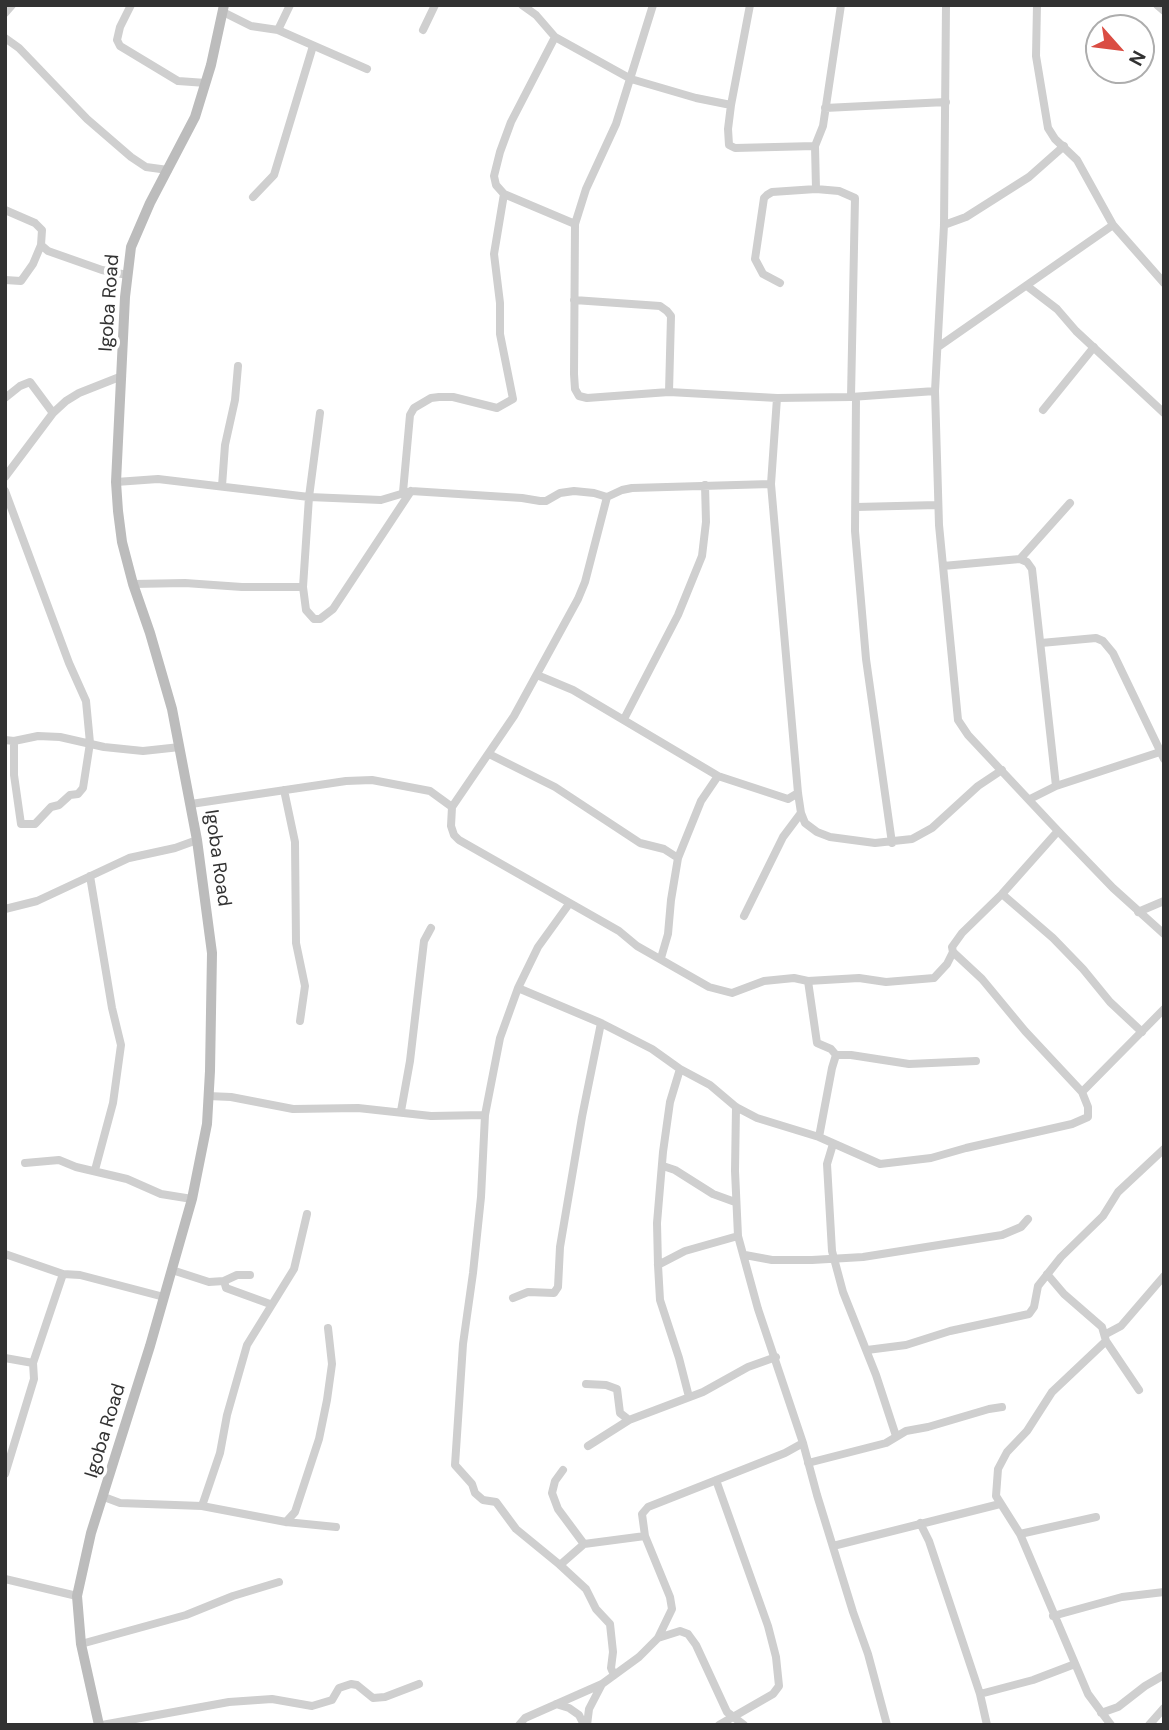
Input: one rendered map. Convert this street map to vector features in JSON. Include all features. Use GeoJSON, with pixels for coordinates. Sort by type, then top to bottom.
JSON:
{"type":"FeatureCollection","features":[{"type":"Feature","properties":{"kind":"street"},"geometry":{"type":"LineString","coordinates":[[5,13],[12,5]]}},
{"type":"Feature","properties":{"kind":"street"},"geometry":{"type":"LineString","coordinates":[[131,5],[120,27],[117,40],[120,46],[178,81],[206,83]]}},
{"type":"Feature","properties":{"kind":"street"},"geometry":{"type":"LineString","coordinates":[[278,30],[290,5]]}},
{"type":"Feature","properties":{"kind":"street"},"geometry":{"type":"LineString","coordinates":[[522,5],[536,15],[555,37],[631,79],[696,98],[731,104]]}},
{"type":"Feature","properties":{"kind":"street"},"geometry":{"type":"LineString","coordinates":[[653,5],[616,124],[586,189],[575,224],[575,389],[579,396],[587,398],[669,392],[777,398],[854,397],[935,391]]}},
{"type":"Feature","properties":{"kind":"street"},"geometry":{"type":"LineString","coordinates":[[750,5],[731,104],[727,138],[729,145],[735,148],[815,146]]}},
{"type":"Feature","properties":{"kind":"street"},"geometry":{"type":"LineString","coordinates":[[816,189],[815,146],[823,126],[841,5]]}},
{"type":"Feature","properties":{"kind":"street"},"geometry":{"type":"LineString","coordinates":[[946,5],[944,225],[935,391],[938,505],[958,720],[968,735],[1058,831],[1138,912],[1164,934]]}},
{"type":"Feature","properties":{"kind":"street"},"geometry":{"type":"LineString","coordinates":[[1037,5],[1036,56],[1048,128],[1055,139],[1077,160],[1113,225],[1164,283]]}},
{"type":"Feature","properties":{"kind":"street"},"geometry":{"type":"LineString","coordinates":[[1157,5],[1164,11]]}},
{"type":"Feature","properties":{"kind":"street"},"geometry":{"type":"LineString","coordinates":[[423,30],[432,6]]}},
{"type":"Feature","properties":{"kind":"street"},"geometry":{"type":"LineString","coordinates":[[224,8],[251,26],[278,30],[367,69]]}},
{"type":"Feature","properties":{"kind":"street","name":"Igoba Road"},"geometry":{"type":"LineString","coordinates":[[101,1725],[81,1644],[76,1596],[88,1544],[192,1199],[207,1124],[212,953],[197,840],[180,747],[150,633],[122,542],[116,482],[128,275],[131,247],[140,225],[195,117],[224,8]]}},
{"type":"Feature","properties":{"kind":"street"},"geometry":{"type":"LineString","coordinates":[[555,37],[530,84],[500,152],[495,182],[505,194],[575,224]]}},
{"type":"Feature","properties":{"kind":"street"},"geometry":{"type":"LineString","coordinates":[[5,38],[19,48],[87,119],[131,157],[146,167],[169,170]]}},
{"type":"Feature","properties":{"kind":"street"},"geometry":{"type":"LineString","coordinates":[[253,197],[268,183],[277,166],[313,46]]}},
{"type":"Feature","properties":{"kind":"street"},"geometry":{"type":"LineString","coordinates":[[825,108],[946,102]]}},
{"type":"Feature","properties":{"kind":"street"},"geometry":{"type":"LineString","coordinates":[[944,225],[966,217],[1029,177],[1064,146]]}},
{"type":"Feature","properties":{"kind":"street"},"geometry":{"type":"LineString","coordinates":[[780,283],[763,274],[755,259],[764,198],[772,192],[816,189],[839,191],[855,198],[855,531],[866,659],[892,842]]}},
{"type":"Feature","properties":{"kind":"street"},"geometry":{"type":"LineString","coordinates":[[320,413],[309,497],[303,587],[306,610],[310,618],[320,619],[333,609],[407,492],[410,415],[414,408],[430,398],[439,397],[453,397],[497,408],[513,399],[500,334],[500,303],[494,254],[505,194]]}},
{"type":"Feature","properties":{"kind":"street"},"geometry":{"type":"LineString","coordinates":[[5,210],[35,223],[42,230],[41,244],[33,264],[20,281],[5,280]]}},
{"type":"Feature","properties":{"kind":"street"},"geometry":{"type":"LineString","coordinates":[[938,347],[1113,225]]}},
{"type":"Feature","properties":{"kind":"street"},"geometry":{"type":"LineString","coordinates":[[41,244],[48,251],[80,263],[128,275]]}},
{"type":"Feature","properties":{"kind":"street"},"geometry":{"type":"LineString","coordinates":[[1027,286],[1057,309],[1164,412]]}},
{"type":"Feature","properties":{"kind":"street"},"geometry":{"type":"LineString","coordinates":[[574,300],[660,306],[667,311],[671,316],[669,392]]}},
{"type":"Feature","properties":{"kind":"street"},"geometry":{"type":"LineString","coordinates":[[1043,410],[1094,346]]}},
{"type":"Feature","properties":{"kind":"street"},"geometry":{"type":"LineString","coordinates":[[222,486],[225,445],[235,400],[238,366]]}},
{"type":"Feature","properties":{"kind":"street"},"geometry":{"type":"LineString","coordinates":[[6,475],[53,413],[66,401],[121,376]]}},
{"type":"Feature","properties":{"kind":"street"},"geometry":{"type":"LineString","coordinates":[[5,398],[30,382],[53,413]]}},
{"type":"Feature","properties":{"kind":"street"},"geometry":{"type":"LineString","coordinates":[[777,398],[771,484],[798,793],[805,823],[830,837],[875,843],[912,839],[932,828],[978,786],[1002,770]]}},
{"type":"Feature","properties":{"kind":"street"},"geometry":{"type":"LineString","coordinates":[[116,482],[159,479],[309,497],[381,500],[407,492],[522,498],[540,502],[567,491],[607,497],[632,488],[771,484]]}},
{"type":"Feature","properties":{"kind":"street"},"geometry":{"type":"LineString","coordinates":[[624,719],[678,615],[702,556],[706,522],[705,485]]}},
{"type":"Feature","properties":{"kind":"street"},"geometry":{"type":"LineString","coordinates":[[5,491],[69,663],[86,701],[90,743],[85,783],[78,794],[70,795],[59,805],[51,807],[35,824],[21,824],[9,740],[38,736],[75,739],[90,743],[143,751],[180,747]]}},
{"type":"Feature","properties":{"kind":"street"},"geometry":{"type":"LineString","coordinates":[[607,497],[585,582],[557,641],[514,716],[452,807],[451,826],[459,840],[709,987],[732,993],[764,981],[794,978],[808,981],[859,978],[886,982],[934,978],[947,964],[953,952],[952,947],[962,933],[1002,894],[1058,831]]}},
{"type":"Feature","properties":{"kind":"street"},"geometry":{"type":"LineString","coordinates":[[1020,559],[1070,503]]}},
{"type":"Feature","properties":{"kind":"street"},"geometry":{"type":"LineString","coordinates":[[856,507],[938,505]]}},
{"type":"Feature","properties":{"kind":"street"},"geometry":{"type":"LineString","coordinates":[[943,566],[1020,559],[1027,562],[1032,569],[1056,786]]}},
{"type":"Feature","properties":{"kind":"street"},"geometry":{"type":"LineString","coordinates":[[133,584],[303,587]]}},
{"type":"Feature","properties":{"kind":"street"},"geometry":{"type":"LineString","coordinates":[[1030,799],[1056,786],[1162,756],[1113,653],[1103,641],[1096,638],[1041,643]]}},
{"type":"Feature","properties":{"kind":"street"},"geometry":{"type":"LineString","coordinates":[[537,675],[573,690],[718,776],[788,799],[798,793]]}},
{"type":"Feature","properties":{"kind":"street"},"geometry":{"type":"LineString","coordinates":[[489,754],[555,787],[640,843],[664,849],[678,858]]}},
{"type":"Feature","properties":{"kind":"street"},"geometry":{"type":"LineString","coordinates":[[661,958],[668,934],[678,858],[701,801],[718,776]]}},
{"type":"Feature","properties":{"kind":"street"},"geometry":{"type":"LineString","coordinates":[[191,804],[346,780],[372,780],[430,791],[452,807]]}},
{"type":"Feature","properties":{"kind":"street"},"geometry":{"type":"LineString","coordinates":[[284,790],[295,842],[296,943],[305,986],[300,1020]]}},
{"type":"Feature","properties":{"kind":"street"},"geometry":{"type":"LineString","coordinates":[[744,916],[778,846],[801,813]]}},
{"type":"Feature","properties":{"kind":"street"},"geometry":{"type":"LineString","coordinates":[[5,909],[37,901],[130,858],[197,840]]}},
{"type":"Feature","properties":{"kind":"street"},"geometry":{"type":"LineString","coordinates":[[90,876],[112,1008],[121,1045],[113,1103],[94,1170]]}},
{"type":"Feature","properties":{"kind":"street"},"geometry":{"type":"LineString","coordinates":[[1002,894],[1053,938],[1110,1002],[1142,1032]]}},
{"type":"Feature","properties":{"kind":"street"},"geometry":{"type":"LineString","coordinates":[[1138,912],[1164,901]]}},
{"type":"Feature","properties":{"kind":"street"},"geometry":{"type":"LineString","coordinates":[[569,904],[538,947],[518,988],[500,1038],[485,1115],[481,1197],[474,1273],[463,1345],[455,1465],[472,1484],[475,1493],[483,1500],[496,1502],[516,1529],[586,1589],[596,1609],[610,1624],[613,1652],[611,1668],[614,1675]]}},
{"type":"Feature","properties":{"kind":"street"},"geometry":{"type":"LineString","coordinates":[[401,1111],[410,1061],[424,941],[431,928]]}},
{"type":"Feature","properties":{"kind":"street"},"geometry":{"type":"LineString","coordinates":[[518,988],[601,1023],[652,1049],[680,1069],[710,1085],[736,1107],[757,1118],[819,1137],[880,1164],[931,1158],[1088,1117],[1082,1092],[1025,1031],[982,979],[953,952]]}},
{"type":"Feature","properties":{"kind":"street"},"geometry":{"type":"LineString","coordinates":[[947,964],[964,961]]}},
{"type":"Feature","properties":{"kind":"street"},"geometry":{"type":"LineString","coordinates":[[808,981],[817,1043],[831,1049],[836,1055]]}},
{"type":"Feature","properties":{"kind":"street"},"geometry":{"type":"LineString","coordinates":[[1082,1092],[1164,1009]]}},
{"type":"Feature","properties":{"kind":"street"},"geometry":{"type":"LineString","coordinates":[[513,1298],[528,1292],[554,1293],[558,1287],[560,1247],[601,1023]]}},
{"type":"Feature","properties":{"kind":"street"},"geometry":{"type":"LineString","coordinates":[[836,1055],[909,1064],[976,1061]]}},
{"type":"Feature","properties":{"kind":"street"},"geometry":{"type":"LineString","coordinates":[[819,1137],[836,1055]]}},
{"type":"Feature","properties":{"kind":"street"},"geometry":{"type":"LineString","coordinates":[[680,1069],[670,1102],[657,1223],[658,1265],[660,1300],[689,1397]]}},
{"type":"Feature","properties":{"kind":"street"},"geometry":{"type":"LineString","coordinates":[[208,1096],[231,1097],[293,1109],[358,1108],[430,1116],[485,1115]]}},
{"type":"Feature","properties":{"kind":"street"},"geometry":{"type":"LineString","coordinates":[[736,1107],[735,1202],[738,1236],[758,1309],[776,1357],[868,1654],[887,1725]]}},
{"type":"Feature","properties":{"kind":"street"},"geometry":{"type":"LineString","coordinates":[[833,1144],[827,1164],[832,1251],[843,1292],[867,1350],[895,1436]]}},
{"type":"Feature","properties":{"kind":"street"},"geometry":{"type":"LineString","coordinates":[[867,1350],[906,1345],[950,1331],[1028,1314],[1034,1307],[1038,1286],[1047,1274],[1103,1216],[1118,1192],[1164,1149]]}},
{"type":"Feature","properties":{"kind":"street"},"geometry":{"type":"LineString","coordinates":[[25,1163],[59,1160],[76,1167],[127,1179],[161,1194],[192,1199]]}},
{"type":"Feature","properties":{"kind":"street"},"geometry":{"type":"LineString","coordinates":[[663,1166],[675,1170],[713,1194],[735,1202]]}},
{"type":"Feature","properties":{"kind":"street"},"geometry":{"type":"LineString","coordinates":[[202,1506],[220,1452],[227,1415],[247,1345],[294,1269],[307,1214]]}},
{"type":"Feature","properties":{"kind":"street"},"geometry":{"type":"LineString","coordinates":[[745,1255],[772,1259],[835,1260],[1002,1235],[1021,1227],[1028,1219]]}},
{"type":"Feature","properties":{"kind":"street"},"geometry":{"type":"LineString","coordinates":[[658,1265],[685,1251],[738,1236]]}},
{"type":"Feature","properties":{"kind":"street"},"geometry":{"type":"LineString","coordinates":[[5,1254],[63,1274],[80,1275],[164,1297]]}},
{"type":"Feature","properties":{"kind":"street"},"geometry":{"type":"LineString","coordinates":[[172,1270],[209,1282],[224,1281],[237,1275],[250,1275]]}},
{"type":"Feature","properties":{"kind":"street"},"geometry":{"type":"LineString","coordinates":[[6,1470],[34,1379],[33,1363],[63,1274]]}},
{"type":"Feature","properties":{"kind":"street"},"geometry":{"type":"LineString","coordinates":[[1047,1274],[1064,1294],[1102,1327],[1106,1338],[1139,1390]]}},
{"type":"Feature","properties":{"kind":"street"},"geometry":{"type":"LineString","coordinates":[[1111,1725],[1088,1694],[1020,1534],[996,1496],[998,1469],[1007,1452],[1027,1431],[1052,1392],[1121,1326],[1164,1276]]}},
{"type":"Feature","properties":{"kind":"street"},"geometry":{"type":"LineString","coordinates":[[224,1281],[226,1288],[271,1304]]}},
{"type":"Feature","properties":{"kind":"street"},"geometry":{"type":"LineString","coordinates":[[286,1522],[295,1512],[319,1439],[332,1364],[328,1328]]}},
{"type":"Feature","properties":{"kind":"street"},"geometry":{"type":"LineString","coordinates":[[5,1357],[33,1363]]}},
{"type":"Feature","properties":{"kind":"street"},"geometry":{"type":"LineString","coordinates":[[588,1446],[629,1420],[689,1397],[748,1367],[776,1357]]}},
{"type":"Feature","properties":{"kind":"street"},"geometry":{"type":"LineString","coordinates":[[586,1384],[606,1385],[617,1389],[620,1413],[629,1420]]}},
{"type":"Feature","properties":{"kind":"street"},"geometry":{"type":"LineString","coordinates":[[808,1462],[886,1443],[906,1431],[1002,1407]]}},
{"type":"Feature","properties":{"kind":"street"},"geometry":{"type":"LineString","coordinates":[[658,1639],[672,1609],[670,1597],[645,1536],[642,1514],[648,1507],[785,1453],[803,1443]]}},
{"type":"Feature","properties":{"kind":"street"},"geometry":{"type":"LineString","coordinates":[[563,1470],[555,1481],[552,1493],[558,1509],[584,1544]]}},
{"type":"Feature","properties":{"kind":"street"},"geometry":{"type":"LineString","coordinates":[[716,1480],[768,1626],[776,1657],[779,1686],[773,1694],[719,1725]]}},
{"type":"Feature","properties":{"kind":"street"},"geometry":{"type":"LineString","coordinates":[[104,1497],[120,1503],[202,1506],[286,1522],[336,1527]]}},
{"type":"Feature","properties":{"kind":"street"},"geometry":{"type":"LineString","coordinates":[[833,1546],[1000,1504]]}},
{"type":"Feature","properties":{"kind":"street"},"geometry":{"type":"LineString","coordinates":[[1020,1534],[1096,1517]]}},
{"type":"Feature","properties":{"kind":"street"},"geometry":{"type":"LineString","coordinates":[[920,1523],[929,1541],[980,1694],[987,1725]]}},
{"type":"Feature","properties":{"kind":"street"},"geometry":{"type":"LineString","coordinates":[[560,1564],[584,1544],[645,1536]]}},
{"type":"Feature","properties":{"kind":"street"},"geometry":{"type":"LineString","coordinates":[[5,1579],[76,1596]]}},
{"type":"Feature","properties":{"kind":"street"},"geometry":{"type":"LineString","coordinates":[[81,1644],[186,1615],[233,1596],[279,1582]]}},
{"type":"Feature","properties":{"kind":"street"},"geometry":{"type":"LineString","coordinates":[[1053,1616],[1073,1608],[1122,1597],[1164,1592]]}},
{"type":"Feature","properties":{"kind":"street"},"geometry":{"type":"LineString","coordinates":[[519,1725],[525,1718],[602,1684],[658,1639],[680,1631],[688,1634],[696,1644],[727,1712],[744,1725]]}},
{"type":"Feature","properties":{"kind":"street"},"geometry":{"type":"LineString","coordinates":[[980,1694],[1033,1680],[1075,1664]]}},
{"type":"Feature","properties":{"kind":"street"},"geometry":{"type":"LineString","coordinates":[[1101,1713],[1118,1707],[1164,1675]]}},
{"type":"Feature","properties":{"kind":"street"},"geometry":{"type":"LineString","coordinates":[[101,1725],[229,1702],[272,1699],[312,1706],[332,1700],[339,1689],[351,1684],[358,1685],[373,1698],[385,1697],[419,1684]]}},
{"type":"Feature","properties":{"kind":"street"},"geometry":{"type":"LineString","coordinates":[[586,1725],[589,1709],[602,1684]]}},
{"type":"Feature","properties":{"kind":"street"},"geometry":{"type":"LineString","coordinates":[[556,1704],[569,1708],[579,1715],[586,1725]]}},
{"type":"Feature","properties":{"kind":"street"},"geometry":{"type":"LineString","coordinates":[[1149,1725],[1164,1708]]}}]}
